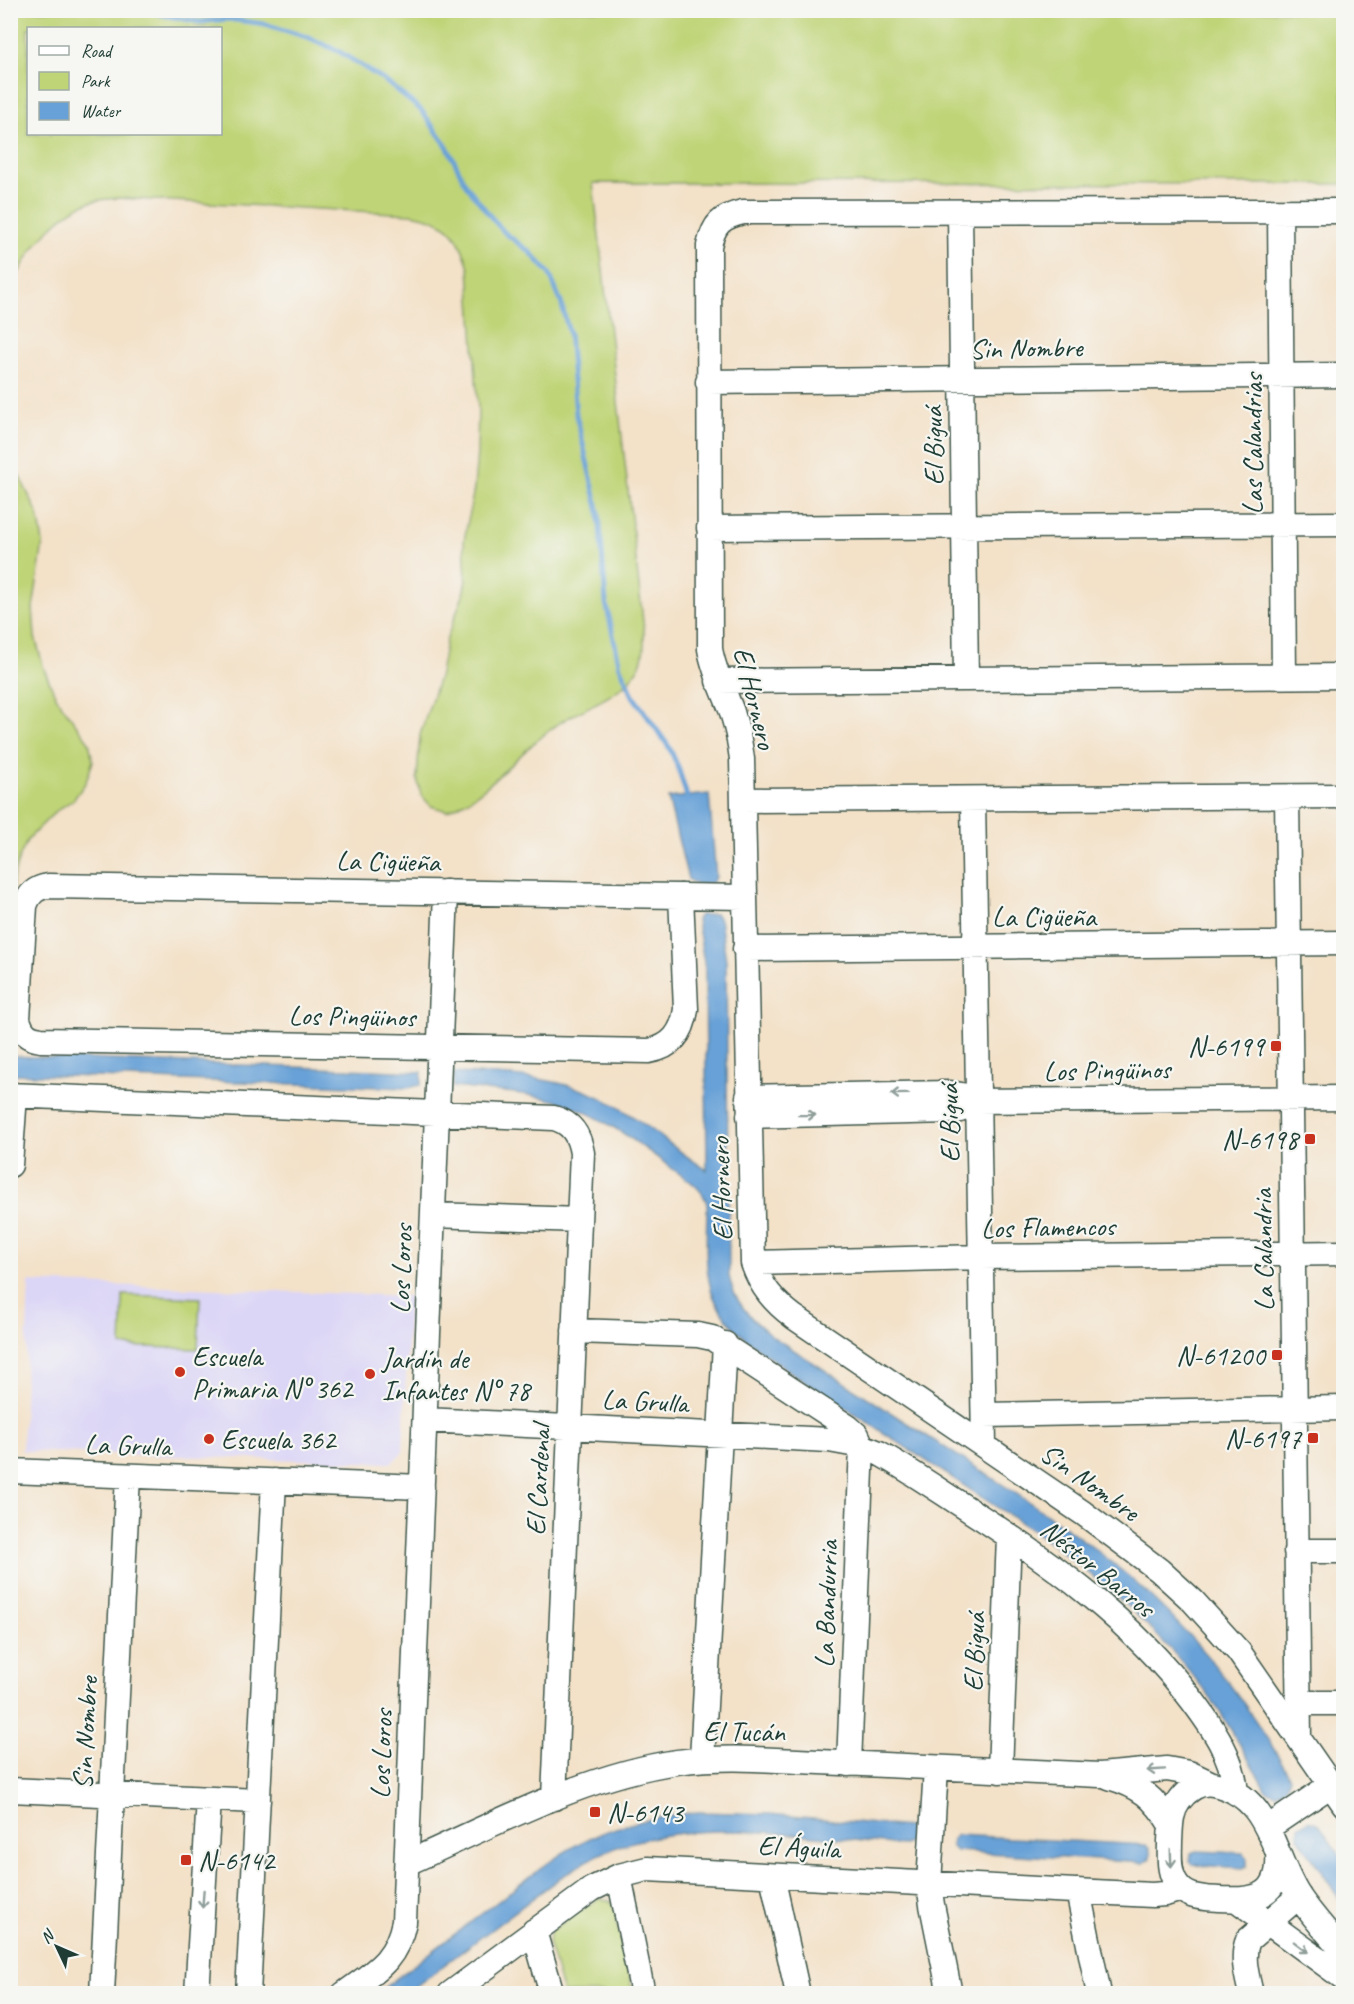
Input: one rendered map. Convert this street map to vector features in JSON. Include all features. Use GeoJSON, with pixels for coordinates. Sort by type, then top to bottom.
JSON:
{"type":"FeatureCollection","features":[{"type":"Feature","properties":{"kind":"street"},"geometry":{"type":"LineString","coordinates":[[960,212],[1344,211]]}},
{"type":"Feature","properties":{"kind":"street","name":"El Hornero"},"geometry":{"type":"LineString","coordinates":[[753,1263],[742,759],[732,712],[718,681],[710,649],[709,246],[712,234],[719,222],[730,215],[743,212],[960,212]]}},
{"type":"Feature","properties":{"kind":"street","name":"El Biguá"},"geometry":{"type":"LineString","coordinates":[[960,212],[966,679]]}},
{"type":"Feature","properties":{"kind":"street","name":"Las Calandrias"},"geometry":{"type":"LineString","coordinates":[[1280,212],[1284,676]]}},
{"type":"Feature","properties":{"kind":"street","name":"Sin Nombre"},"geometry":{"type":"LineString","coordinates":[[708,382],[1344,375]]}},
{"type":"Feature","properties":{"kind":"street"},"geometry":{"type":"LineString","coordinates":[[709,528],[1344,524]]}},
{"type":"Feature","properties":{"kind":"street"},"geometry":{"type":"LineString","coordinates":[[718,681],[1344,676]]}},
{"type":"Feature","properties":{"kind":"street"},"geometry":{"type":"LineString","coordinates":[[743,800],[1344,796]]}},
{"type":"Feature","properties":{"kind":"street","name":"La Calandria"},"geometry":{"type":"LineString","coordinates":[[1287,797],[1299,1738]]}},
{"type":"Feature","properties":{"kind":"street","name":"El Biguá"},"geometry":{"type":"LineString","coordinates":[[973,799],[984,1445]]}},
{"type":"Feature","properties":{"kind":"street","name":"La Cigüeña"},"geometry":{"type":"LineString","coordinates":[[25,1035],[18,1019],[25,906],[33,892],[48,886],[744,897]]}},
{"type":"Feature","properties":{"kind":"street","name":"Los Loros"},"geometry":{"type":"LineString","coordinates":[[407,1863],[446,892]]}},
{"type":"Feature","properties":{"kind":"street","name":"Los Pingüinos"},"geometry":{"type":"LineString","coordinates":[[25,1035],[41,1040],[649,1051],[668,1045],[675,1038],[681,1029],[686,1009],[681,896]]}},
{"type":"Feature","properties":{"kind":"street","name":"La Cigüeña"},"geometry":{"type":"LineString","coordinates":[[745,949],[1344,943]]}},
{"type":"Feature","properties":{"kind":"street"},"geometry":{"type":"LineString","coordinates":[[10,1165],[13,1095],[437,1113]]}},
{"type":"Feature","properties":{"kind":"street","name":"Los Pingüinos"},"geometry":{"type":"LineString","coordinates":[[748,1106],[951,1111],[960,1110],[978,1101],[1344,1098]]}},
{"type":"Feature","properties":{"kind":"street","name":"El Cardenal"},"geometry":{"type":"LineString","coordinates":[[437,1113],[554,1118],[573,1129],[578,1137],[582,1153],[554,1798]]}},
{"type":"Feature","properties":{"kind":"street"},"geometry":{"type":"LineString","coordinates":[[433,1215],[579,1220]]}},
{"type":"Feature","properties":{"kind":"street","name":"Los Flamencos"},"geometry":{"type":"LineString","coordinates":[[753,1263],[981,1257],[1344,1253]]}},
{"type":"Feature","properties":{"kind":"street","name":"Sin Nombre"},"geometry":{"type":"LineString","coordinates":[[753,1263],[759,1279],[780,1306],[1120,1539],[1159,1570],[1193,1601],[1239,1652],[1337,1794]]}},
{"type":"Feature","properties":{"kind":"street"},"geometry":{"type":"LineString","coordinates":[[574,1331],[698,1335],[712,1338],[725,1344],[848,1427],[857,1435],[862,1446]]}},
{"type":"Feature","properties":{"kind":"street"},"geometry":{"type":"LineString","coordinates":[[702,1759],[725,1344]]}},
{"type":"Feature","properties":{"kind":"street"},"geometry":{"type":"LineString","coordinates":[[984,1415],[1344,1408]]}},
{"type":"Feature","properties":{"kind":"street","name":"La Grulla"},"geometry":{"type":"LineString","coordinates":[[425,1420],[829,1440],[862,1446]]}},
{"type":"Feature","properties":{"kind":"street","name":"Néstor Barros"},"geometry":{"type":"LineString","coordinates":[[862,1446],[895,1462],[1009,1536],[1068,1577],[1130,1630],[1155,1655],[1198,1708],[1223,1746],[1235,1775],[1236,1792]]}},
{"type":"Feature","properties":{"kind":"street","name":"La Bandurria"},"geometry":{"type":"LineString","coordinates":[[849,1764],[862,1446]]}},
{"type":"Feature","properties":{"kind":"street","name":"La Grulla"},"geometry":{"type":"LineString","coordinates":[[10,1471],[422,1487]]}},
{"type":"Feature","properties":{"kind":"street","name":"Sin Nombre"},"geometry":{"type":"LineString","coordinates":[[102,1994],[128,1476]]}},
{"type":"Feature","properties":{"kind":"street"},"geometry":{"type":"LineString","coordinates":[[248,1994],[274,1481]]}},
{"type":"Feature","properties":{"kind":"street","name":"El Biguá"},"geometry":{"type":"LineString","coordinates":[[1000,1770],[1009,1536]]}},
{"type":"Feature","properties":{"kind":"street"},"geometry":{"type":"LineString","coordinates":[[1296,1551],[1344,1551]]}},
{"type":"Feature","properties":{"kind":"street"},"geometry":{"type":"LineString","coordinates":[[1298,1703],[1344,1703]]}},
{"type":"Feature","properties":{"kind":"street","name":"El Tucán"},"geometry":{"type":"LineString","coordinates":[[407,1863],[554,1798],[636,1771],[675,1762],[702,1759],[729,1758],[1101,1775],[1167,1769],[1189,1773],[1210,1783]]}},
{"type":"Feature","properties":{"kind":"street"},"geometry":{"type":"LineString","coordinates":[[936,1768],[929,1884],[950,1994]]}},
{"type":"Feature","properties":{"kind":"street","name":"El Tucán"},"geometry":{"type":"LineString","coordinates":[[1101,1775],[1140,1789],[1158,1804],[1171,1825]]}},
{"type":"Feature","properties":{"kind":"street"},"geometry":{"type":"LineString","coordinates":[[1278,1852],[1279,1865],[1276,1876],[1271,1886],[1262,1895],[1237,1900],[1188,1894],[1175,1882],[1170,1864],[1172,1814],[1177,1803],[1197,1786],[1210,1783],[1236,1792],[1255,1809],[1269,1827],[1299,1896],[1344,1952]]}},
{"type":"Feature","properties":{"kind":"street"},"geometry":{"type":"LineString","coordinates":[[10,1790],[258,1801]]}},
{"type":"Feature","properties":{"kind":"street"},"geometry":{"type":"LineString","coordinates":[[1269,1827],[1337,1794]]}},
{"type":"Feature","properties":{"kind":"street"},"geometry":{"type":"LineString","coordinates":[[197,1994],[209,1799]]}},
{"type":"Feature","properties":{"kind":"street"},"geometry":{"type":"LineString","coordinates":[[345,1994],[374,1972],[395,1949],[404,1922],[407,1863]]}},
{"type":"Feature","properties":{"kind":"street","name":"El Águila"},"geometry":{"type":"LineString","coordinates":[[450,1994],[592,1889],[619,1876],[647,1869],[1158,1895],[1181,1889]]}},
{"type":"Feature","properties":{"kind":"street"},"geometry":{"type":"LineString","coordinates":[[619,1876],[643,1994]]}},
{"type":"Feature","properties":{"kind":"street"},"geometry":{"type":"LineString","coordinates":[[772,1876],[798,1994]]}},
{"type":"Feature","properties":{"kind":"street"},"geometry":{"type":"LineString","coordinates":[[1078,1891],[1100,1994]]}},
{"type":"Feature","properties":{"kind":"street"},"geometry":{"type":"LineString","coordinates":[[1251,1994],[1244,1956],[1248,1940],[1299,1896]]}},
{"type":"Feature","properties":{"kind":"street"},"geometry":{"type":"LineString","coordinates":[[1237,1900],[1344,1978]]}},
{"type":"Feature","properties":{"kind":"street"},"geometry":{"type":"LineString","coordinates":[[534,1931],[552,1994]]}},
{"type":"Feature","properties":{"kind":"shaded area","name":"Escuela Primaria N° 362"},"geometry":{"type":"Polygon","coordinates":[[[29,1282],[409,1296],[403,1452],[391,1463],[22,1451],[29,1282]]]}},
{"type":"Feature","properties":{"kind":"green space"},"geometry":{"type":"Polygon","coordinates":[[[11,10],[1343,11],[1343,184],[593,183],[644,630],[643,656],[631,679],[623,686],[605,699],[550,730],[479,792],[464,803],[447,811],[431,806],[421,795],[417,778],[420,735],[440,674],[446,641],[463,595],[466,580],[464,541],[474,489],[477,452],[478,409],[469,268],[456,237],[443,224],[411,214],[104,199],[81,205],[56,223],[34,248],[11,288],[11,10]]]}},
{"type":"Feature","properties":{"kind":"green space"},"geometry":{"type":"Polygon","coordinates":[[[11,459],[38,514],[43,543],[33,608],[35,637],[44,669],[56,697],[89,742],[93,761],[86,782],[74,799],[55,812],[28,839],[13,878],[11,915],[11,459]]]}},
{"type":"Feature","properties":{"kind":"green space"},"geometry":{"type":"Polygon","coordinates":[[[123,1295],[200,1298],[198,1349],[121,1346],[123,1295]]]}},
{"type":"Feature","properties":{"kind":"green space"},"geometry":{"type":"Polygon","coordinates":[[[598,1899],[609,1900],[613,1904],[633,1993],[563,1993],[548,1942],[551,1931],[598,1899]]]}},
{"type":"Feature","properties":{"kind":"water"},"geometry":{"type":"Polygon","coordinates":[[[709,794],[716,877],[712,883],[697,885],[688,879],[668,798],[709,794]]]}},
{"type":"Feature","properties":{"kind":"water"},"geometry":{"type":"Polygon","coordinates":[[[715,914],[720,919],[726,960],[729,1276],[740,1304],[760,1326],[775,1338],[1052,1517],[1106,1557],[1149,1594],[1207,1656],[1268,1739],[1290,1778],[1286,1787],[1276,1794],[1266,1790],[1238,1740],[1206,1692],[1168,1646],[1103,1585],[1032,1530],[779,1364],[731,1324],[715,1299],[710,1285],[706,1256],[707,1205],[702,1193],[692,1183],[619,1130],[577,1108],[536,1096],[453,1087],[454,1073],[503,1075],[551,1081],[583,1090],[632,1116],[707,1170],[705,969],[697,920],[700,915],[715,914]]]}},
{"type":"Feature","properties":{"kind":"water"},"geometry":{"type":"Polygon","coordinates":[[[11,1056],[422,1072],[421,1085],[408,1088],[11,1074],[11,1056]]]}},
{"type":"Feature","properties":{"kind":"water"},"geometry":{"type":"Polygon","coordinates":[[[698,1812],[769,1814],[908,1827],[913,1833],[912,1840],[904,1845],[748,1831],[708,1831],[632,1842],[598,1855],[565,1875],[407,1993],[377,1993],[543,1867],[576,1845],[628,1824],[698,1812]]]}},
{"type":"Feature","properties":{"kind":"water"},"geometry":{"type":"Polygon","coordinates":[[[1309,1820],[1318,1823],[1343,1859],[1343,1904],[1298,1837],[1299,1827],[1309,1820]]]}},
{"type":"Feature","properties":{"kind":"water"},"geometry":{"type":"Polygon","coordinates":[[[957,1835],[1146,1845],[1150,1850],[1150,1858],[1144,1863],[956,1851],[951,1846],[952,1839],[957,1835]]]}},
{"type":"Feature","properties":{"kind":"water"},"geometry":{"type":"Polygon","coordinates":[[[1196,1851],[1243,1853],[1247,1857],[1247,1866],[1243,1868],[1194,1865],[1190,1862],[1191,1853],[1196,1851]]]}},
{"type":"Feature","properties":{"kind":"waterway"},"geometry":{"type":"LineString","coordinates":[[150,10],[163,15],[200,22],[228,19],[265,24],[310,38],[340,52],[385,81],[421,110],[447,146],[466,185],[491,217],[505,233],[530,252],[549,273],[561,302],[569,333],[576,414],[599,513],[606,603],[620,667],[633,696],[669,747],[689,803]]}},
{"type":"Feature","properties":{"kind":"place","name":"N-6199"},"geometry":{"type":"Point","coordinates":[1276,1046]}},
{"type":"Feature","properties":{"kind":"place","name":"N-6198"},"geometry":{"type":"Point","coordinates":[1310,1139]}},
{"type":"Feature","properties":{"kind":"place","name":"N-61200"},"geometry":{"type":"Point","coordinates":[1277,1355]}},
{"type":"Feature","properties":{"kind":"place","name":"Escuela Primaria N° 362"},"geometry":{"type":"Point","coordinates":[180,1372]}},
{"type":"Feature","properties":{"kind":"place","name":"Jardín de Infantes N° 78"},"geometry":{"type":"Point","coordinates":[370,1374]}},
{"type":"Feature","properties":{"kind":"place","name":"N-6197"},"geometry":{"type":"Point","coordinates":[1313,1438]}},
{"type":"Feature","properties":{"kind":"place","name":"Escuela 362"},"geometry":{"type":"Point","coordinates":[209,1439]}},
{"type":"Feature","properties":{"kind":"place","name":"N-6143"},"geometry":{"type":"Point","coordinates":[595,1812]}},
{"type":"Feature","properties":{"kind":"place","name":"N-6142"},"geometry":{"type":"Point","coordinates":[186,1860]}}]}
